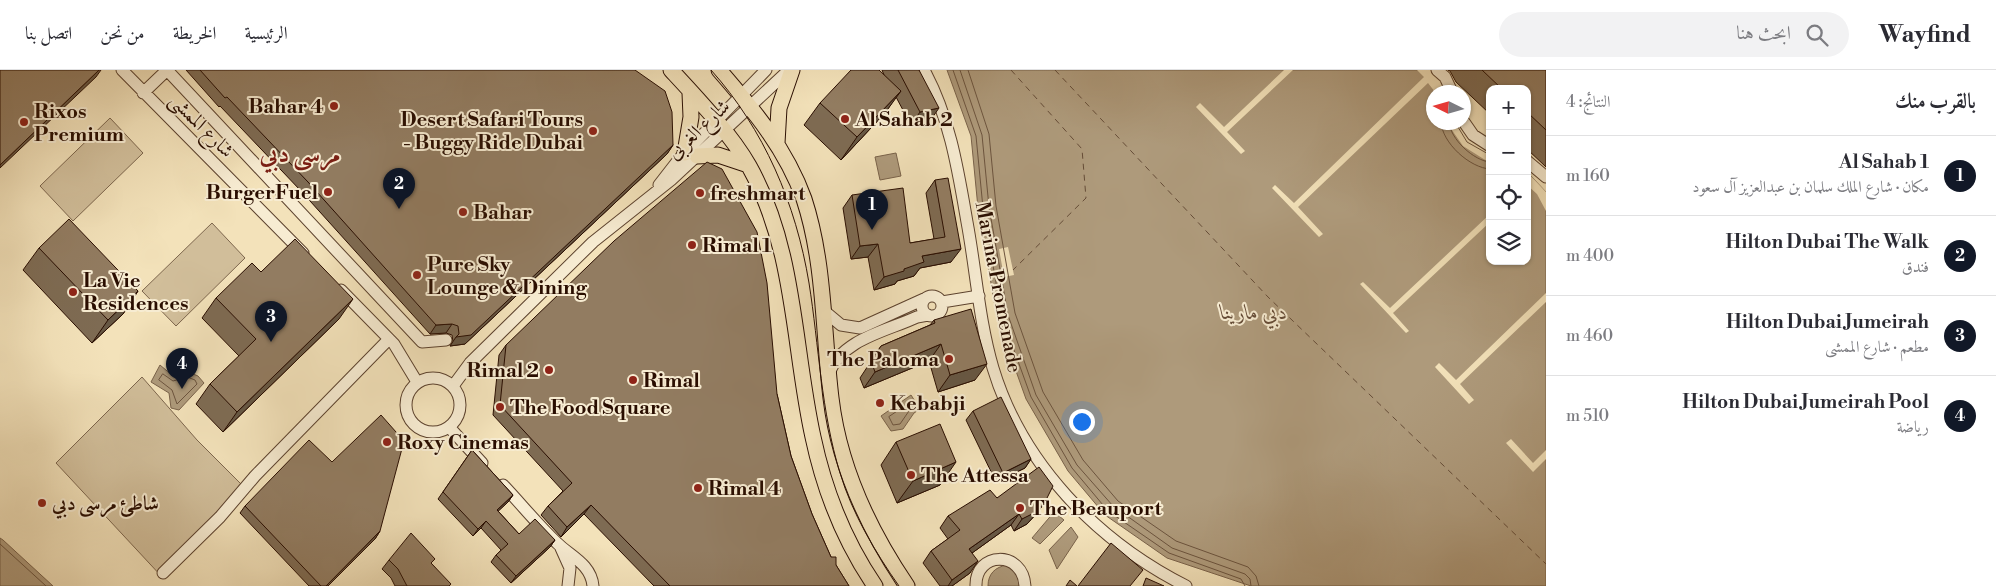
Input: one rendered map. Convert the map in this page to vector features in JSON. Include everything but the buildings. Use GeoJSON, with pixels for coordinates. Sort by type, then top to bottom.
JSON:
{"type":"FeatureCollection","features":[{"type":"Feature","properties":{"kind":"main road"},"geometry":{"type":"LineString","coordinates":[[671,70],[720,127],[749,166],[769,211],[786,268],[809,417],[823,476],[844,530],[869,584]]}},
{"type":"Feature","properties":{"kind":"main road"},"geometry":{"type":"LineString","coordinates":[[718,70],[745,101],[777,143],[795,178],[810,221],[818,265],[828,374],[836,427],[851,479],[873,530],[908,586]]}},
{"type":"Feature","properties":{"kind":"main road"},"geometry":{"type":"LineString","coordinates":[[777,143],[779,108],[791,70]]}},
{"type":"Feature","properties":{"kind":"main road"},"geometry":{"type":"LineString","coordinates":[[690,93],[692,117],[691,154],[718,155],[734,158],[749,166]]}},
{"type":"Feature","properties":{"kind":"street","name":"شارع الممشى"},"geometry":{"type":"LineString","coordinates":[[122,70],[312,261]]}},
{"type":"Feature","properties":{"kind":"street"},"geometry":{"type":"LineString","coordinates":[[144,93],[167,70],[422,342],[446,340]]}},
{"type":"Feature","properties":{"kind":"street","name":"شارع الغربى"},"geometry":{"type":"LineString","coordinates":[[453,386],[470,363],[593,242],[654,192],[666,174],[720,127],[745,101],[766,70]]}},
{"type":"Feature","properties":{"kind":"street","name":"شارع الغربى"},"geometry":{"type":"LineString","coordinates":[[745,101],[791,70]]}},
{"type":"Feature","properties":{"kind":"street","name":"Marina Promenade"},"geometry":{"type":"LineString","coordinates":[[924,70],[944,114],[954,148],[986,344],[1009,412],[1033,454],[1063,492],[1114,540],[1151,567],[1186,586]]}},
{"type":"Feature","properties":{"kind":"street"},"geometry":{"type":"LineString","coordinates":[[1437,70],[1445,77],[1449,85]]}},
{"type":"Feature","properties":{"kind":"street"},"geometry":{"type":"LineString","coordinates":[[1470,130],[1473,135],[1486,143]]}},
{"type":"Feature","properties":{"kind":"street"},"geometry":{"type":"LineString","coordinates":[[1531,164],[1546,177]]}},
{"type":"Feature","properties":{"kind":"street"},"geometry":{"type":"LineString","coordinates":[[333,282],[389,339],[403,356],[417,382]]}},
{"type":"Feature","properties":{"kind":"street"},"geometry":{"type":"LineString","coordinates":[[823,310],[841,325],[860,328],[934,295],[942,302]]}},
{"type":"Feature","properties":{"kind":"street"},"geometry":{"type":"LineString","coordinates":[[942,302],[979,296]]}},
{"type":"Feature","properties":{"kind":"street"},"geometry":{"type":"LineString","coordinates":[[924,299],[922,306],[928,315]]}},
{"type":"Feature","properties":{"kind":"street"},"geometry":{"type":"LineString","coordinates":[[828,374],[836,358],[849,346],[917,317],[939,313],[942,302]]}},
{"type":"Feature","properties":{"kind":"street"},"geometry":{"type":"LineString","coordinates":[[163,573],[220,517],[255,476],[389,339]]}},
{"type":"Feature","properties":{"kind":"street"},"geometry":{"type":"LineString","coordinates":[[426,378],[436,378],[445,380],[453,386],[460,403],[456,420],[449,427],[433,432],[425,431],[412,422],[408,416],[406,400],[408,393],[417,382],[426,378]]}},
{"type":"Feature","properties":{"kind":"street"},"geometry":{"type":"LineString","coordinates":[[449,427],[558,545],[567,558],[570,568],[568,586]]}},
{"type":"Feature","properties":{"kind":"street"},"geometry":{"type":"LineString","coordinates":[[558,545],[580,561],[589,572],[593,586]]}},
{"type":"Feature","properties":{"kind":"street"},"geometry":{"type":"LineString","coordinates":[[973,584],[983,566],[997,559],[1005,560],[1018,567],[1022,573],[1025,586]]}},
{"type":"Feature","properties":{"kind":"shaded area"},"geometry":{"type":"Polygon","coordinates":[[[110,118],[143,153],[73,221],[40,186],[110,118]]]}},
{"type":"Feature","properties":{"kind":"shaded area"},"geometry":{"type":"Polygon","coordinates":[[[212,223],[245,258],[176,326],[142,291],[212,223]]]}},
{"type":"Feature","properties":{"kind":"shaded area"},"geometry":{"type":"Polygon","coordinates":[[[142,377],[197,440],[247,490],[163,578],[56,463],[142,377]]]}},
{"type":"Feature","properties":{"kind":"water","name":"دبي مارينا"},"geometry":{"type":"Polygon","coordinates":[[[947,70],[1432,70],[1442,85],[1426,85],[1426,130],[1464,130],[1470,138],[1486,149],[1486,265],[1531,265],[1531,176],[1546,192],[1546,586],[1251,586],[1167,558],[1105,515],[1068,471],[1026,399],[997,318],[978,208],[971,136],[947,70]]]}},
{"type":"Feature","properties":{"kind":"water"},"geometry":{"type":"Polygon","coordinates":[[[896,153],[901,176],[880,180],[875,157],[896,153]]]}},
{"type":"Feature","properties":{"kind":"water"},"geometry":{"type":"Polygon","coordinates":[[[160,365],[173,376],[182,375],[181,369],[198,376],[204,383],[179,410],[171,408],[169,393],[151,382],[160,365]]]}},
{"type":"Feature","properties":{"kind":"water"},"geometry":{"type":"Polygon","coordinates":[[[911,395],[920,409],[914,413],[903,429],[891,431],[881,416],[911,395]]]}},
{"type":"Feature","properties":{"kind":"water"},"geometry":{"type":"Polygon","coordinates":[[[1054,512],[1064,520],[1040,544],[1032,538],[1054,512]]]}},
{"type":"Feature","properties":{"kind":"water"},"geometry":{"type":"Polygon","coordinates":[[[1071,527],[1078,537],[1057,569],[1049,550],[1071,527]]]}},
{"type":"Feature","properties":{"kind":"water"},"geometry":{"type":"Polygon","coordinates":[[[0,538],[3,540],[53,586],[0,586],[0,538]]]}},
{"type":"Feature","properties":{"kind":"water"},"geometry":{"type":"Polygon","coordinates":[[[1007,565],[1013,567],[1024,586],[988,586],[989,578],[993,572],[999,567],[1007,565]]]}},
{"type":"Feature","properties":{"kind":"pier"},"geometry":{"type":"Polygon","coordinates":[[[1284,70],[1293,70],[1227,132],[1245,151],[1241,154],[1196,107],[1200,103],[1224,127],[1284,70]]]}},
{"type":"Feature","properties":{"kind":"pier"},"geometry":{"type":"Polygon","coordinates":[[[1417,70],[1432,70],[1443,85],[1430,85],[1428,83],[1298,207],[1323,234],[1319,237],[1272,188],[1275,185],[1294,203],[1424,77],[1417,70]]]}},
{"type":"Feature","properties":{"kind":"pier"},"geometry":{"type":"Polygon","coordinates":[[[1452,130],[1464,130],[1470,138],[1486,149],[1486,160],[1463,146],[1452,130]]]}},
{"type":"Feature","properties":{"kind":"pier"},"geometry":{"type":"Polygon","coordinates":[[[1531,176],[1546,192],[1546,211],[1537,194],[1531,189],[1531,176]]]}},
{"type":"Feature","properties":{"kind":"pier"},"geometry":{"type":"Polygon","coordinates":[[[1486,218],[1486,226],[1393,313],[1409,331],[1406,333],[1360,284],[1363,282],[1390,308],[1486,218]]]}},
{"type":"Feature","properties":{"kind":"pier"},"geometry":{"type":"Polygon","coordinates":[[[1008,247],[1014,275],[1004,277],[999,249],[1008,247]]]}},
{"type":"Feature","properties":{"kind":"pier"},"geometry":{"type":"Polygon","coordinates":[[[1546,293],[1546,302],[1460,384],[1474,400],[1469,404],[1435,367],[1439,363],[1456,380],[1546,293]]]}},
{"type":"Feature","properties":{"kind":"pier"},"geometry":{"type":"Polygon","coordinates":[[[1511,439],[1533,463],[1546,450],[1546,459],[1533,472],[1506,443],[1511,439]]]}},
{"type":"Feature","properties":{"kind":"ferry route"},"geometry":{"type":"LineString","coordinates":[[1011,70],[1082,149],[1086,198],[1013,270]]}},
{"type":"Feature","properties":{"kind":"ferry route"},"geometry":{"type":"LineString","coordinates":[[1055,70],[1268,297],[1546,564]]}},
{"type":"Feature","properties":{"kind":"tram line"},"geometry":{"type":"LineString","coordinates":[[711,70],[730,93],[762,142],[786,196],[796,225],[809,283],[824,402],[840,473],[851,503],[865,532],[899,586]]}},
{"type":"Feature","properties":{"kind":"place","name":"Bahar 4"},"geometry":{"type":"Point","coordinates":[334,106]}},
{"type":"Feature","properties":{"kind":"place","name":"Al Sahab 2"},"geometry":{"type":"Point","coordinates":[845,119]}},
{"type":"Feature","properties":{"kind":"place","name":"Rixos Premium"},"geometry":{"type":"Point","coordinates":[24,122]}},
{"type":"Feature","properties":{"kind":"place","name":"Desert Safari Tours - Buggy Ride Dubai"},"geometry":{"type":"Point","coordinates":[593,131]}},
{"type":"Feature","properties":{"kind":"place","name":"BurgerFuel"},"geometry":{"type":"Point","coordinates":[328,192]}},
{"type":"Feature","properties":{"kind":"place","name":"freshmart"},"geometry":{"type":"Point","coordinates":[700,193]}},
{"type":"Feature","properties":{"kind":"place","name":"Hilton Dubai The Walk"},"geometry":{"type":"Point","coordinates":[399,209]}},
{"type":"Feature","properties":{"kind":"place","name":"Bahar"},"geometry":{"type":"Point","coordinates":[463,212]}},
{"type":"Feature","properties":{"kind":"place","name":"Al Sahab 1"},"geometry":{"type":"Point","coordinates":[872,230]}},
{"type":"Feature","properties":{"kind":"place","name":"Rimal 1"},"geometry":{"type":"Point","coordinates":[692,245]}},
{"type":"Feature","properties":{"kind":"place","name":"Pure Sky Lounge & Dining"},"geometry":{"type":"Point","coordinates":[417,275]}},
{"type":"Feature","properties":{"kind":"place","name":"La Vie Residences"},"geometry":{"type":"Point","coordinates":[73,292]}},
{"type":"Feature","properties":{"kind":"place","name":"Hilton Dubai Jumeirah"},"geometry":{"type":"Point","coordinates":[271,342]}},
{"type":"Feature","properties":{"kind":"place","name":"The Paloma"},"geometry":{"type":"Point","coordinates":[949,359]}},
{"type":"Feature","properties":{"kind":"place","name":"Rimal 2"},"geometry":{"type":"Point","coordinates":[549,370]}},
{"type":"Feature","properties":{"kind":"place","name":"Rimal"},"geometry":{"type":"Point","coordinates":[633,380]}},
{"type":"Feature","properties":{"kind":"place","name":"Hilton Dubai Jumeirah Pool"},"geometry":{"type":"Point","coordinates":[182,389]}},
{"type":"Feature","properties":{"kind":"place","name":"Kebabji"},"geometry":{"type":"Point","coordinates":[880,403]}},
{"type":"Feature","properties":{"kind":"place","name":"The Food Square"},"geometry":{"type":"Point","coordinates":[500,407]}},
{"type":"Feature","properties":{"kind":"place","name":"Roxy Cinemas"},"geometry":{"type":"Point","coordinates":[387,442]}},
{"type":"Feature","properties":{"kind":"place","name":"The Attessa"},"geometry":{"type":"Point","coordinates":[911,475]}},
{"type":"Feature","properties":{"kind":"place","name":"Rimal 4"},"geometry":{"type":"Point","coordinates":[698,488]}},
{"type":"Feature","properties":{"kind":"place","name":"شاطئ مرسى دبي"},"geometry":{"type":"Point","coordinates":[42,503]}},
{"type":"Feature","properties":{"kind":"place","name":"The Beauport"},"geometry":{"type":"Point","coordinates":[1020,508]}},
{"type":"Feature","properties":{"kind":"district","name":"مرسى دبي"},"geometry":{"type":"Point","coordinates":[300,153]}}]}
